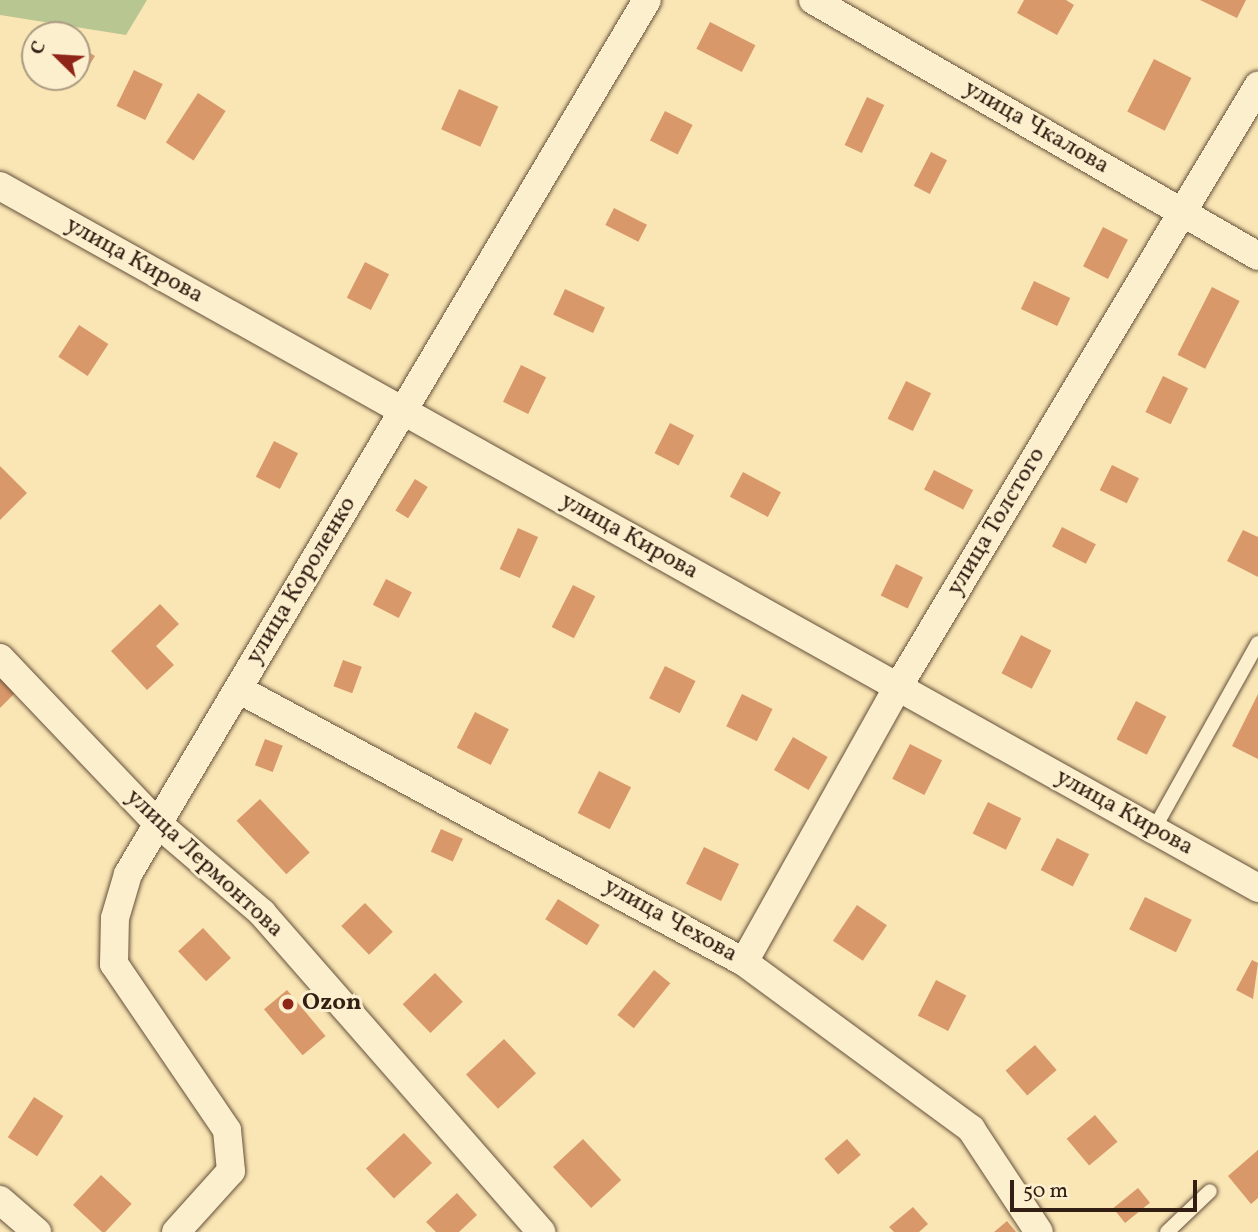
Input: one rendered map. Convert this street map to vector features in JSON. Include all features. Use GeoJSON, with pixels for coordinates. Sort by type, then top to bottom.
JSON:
{"type":"FeatureCollection","features":[{"type":"Feature","properties":{"kind":"street","name":"улица Короленко"},"geometry":{"type":"LineString","coordinates":[[176,1232],[230,1171],[227,1130],[114,964],[115,918],[128,874],[156,821],[239,689],[647,0]]}},
{"type":"Feature","properties":{"kind":"street","name":"улица Чкалова"},"geometry":{"type":"LineString","coordinates":[[813,0],[1258,256]]}},
{"type":"Feature","properties":{"kind":"street","name":"улица Толстого"},"geometry":{"type":"LineString","coordinates":[[744,961],[898,687],[1258,86]]}},
{"type":"Feature","properties":{"kind":"street","name":"улица Кирова"},"geometry":{"type":"LineString","coordinates":[[0,186],[1258,888]]}},
{"type":"Feature","properties":{"kind":"street","name":"улица Лермонтова"},"geometry":{"type":"LineString","coordinates":[[0,658],[156,821],[262,913],[541,1232]]}},
{"type":"Feature","properties":{"kind":"street","name":"улица Чехова"},"geometry":{"type":"LineString","coordinates":[[239,689],[744,961],[971,1129],[1040,1232]]}},
{"type":"Feature","properties":{"kind":"street"},"geometry":{"type":"LineString","coordinates":[[0,1200],[37,1232]]}},
{"type":"Feature","properties":{"kind":"lane"},"geometry":{"type":"LineString","coordinates":[[1154,829],[1258,643]]}},
{"type":"Feature","properties":{"kind":"lane"},"geometry":{"type":"LineString","coordinates":[[99,965],[115,918]]}},
{"type":"Feature","properties":{"kind":"lane"},"geometry":{"type":"LineString","coordinates":[[1167,1232],[1210,1191]]}},
{"type":"Feature","properties":{"kind":"green space"},"geometry":{"type":"Polygon","coordinates":[[[0,0],[147,0],[126,35],[91,29],[91,21],[38,21],[0,15],[0,0]]]}},
{"type":"Feature","properties":{"kind":"building"},"geometry":{"type":"Polygon","coordinates":[[[1024,0],[1066,0],[1074,5],[1057,35],[1017,13],[1024,0]]]}},
{"type":"Feature","properties":{"kind":"building"},"geometry":{"type":"Polygon","coordinates":[[[1200,0],[1246,0],[1237,18],[1200,0]]]}},
{"type":"Feature","properties":{"kind":"building"},"geometry":{"type":"Polygon","coordinates":[[[710,22],[755,45],[742,72],[696,49],[710,22]]]}},
{"type":"Feature","properties":{"kind":"building"},"geometry":{"type":"Polygon","coordinates":[[[1154,59],[1191,78],[1165,131],[1127,112],[1154,59]]]}},
{"type":"Feature","properties":{"kind":"building"},"geometry":{"type":"Polygon","coordinates":[[[134,70],[163,84],[145,120],[116,106],[134,70]]]}},
{"type":"Feature","properties":{"kind":"building"},"geometry":{"type":"Polygon","coordinates":[[[459,89],[498,106],[480,147],[441,129],[459,89]]]}},
{"type":"Feature","properties":{"kind":"building"},"geometry":{"type":"Polygon","coordinates":[[[198,93],[226,111],[194,160],[166,142],[198,93]]]}},
{"type":"Feature","properties":{"kind":"building"},"geometry":{"type":"Polygon","coordinates":[[[867,97],[884,105],[862,153],[845,145],[867,97]]]}},
{"type":"Feature","properties":{"kind":"building"},"geometry":{"type":"Polygon","coordinates":[[[665,111],[693,125],[678,154],[650,140],[665,111]]]}},
{"type":"Feature","properties":{"kind":"building"},"geometry":{"type":"Polygon","coordinates":[[[931,152],[947,160],[930,194],[914,186],[931,152]]]}},
{"type":"Feature","properties":{"kind":"building"},"geometry":{"type":"Polygon","coordinates":[[[614,208],[647,225],[638,242],[605,225],[614,208]]]}},
{"type":"Feature","properties":{"kind":"building"},"geometry":{"type":"Polygon","coordinates":[[[1103,227],[1128,240],[1108,279],[1083,266],[1103,227]]]}},
{"type":"Feature","properties":{"kind":"building"},"geometry":{"type":"Polygon","coordinates":[[[365,262],[389,274],[371,310],[347,298],[365,262]]]}},
{"type":"Feature","properties":{"kind":"building"},"geometry":{"type":"Polygon","coordinates":[[[1034,281],[1070,298],[1057,326],[1021,309],[1034,281]]]}},
{"type":"Feature","properties":{"kind":"building"},"geometry":{"type":"Polygon","coordinates":[[[1212,287],[1240,301],[1205,369],[1177,355],[1212,287]]]}},
{"type":"Feature","properties":{"kind":"building"},"geometry":{"type":"Polygon","coordinates":[[[565,289],[605,308],[593,333],[553,314],[565,289]]]}},
{"type":"Feature","properties":{"kind":"building"},"geometry":{"type":"Polygon","coordinates":[[[79,325],[108,344],[88,376],[58,357],[79,325]]]}},
{"type":"Feature","properties":{"kind":"building"},"geometry":{"type":"Polygon","coordinates":[[[521,365],[546,377],[528,414],[503,402],[521,365]]]}},
{"type":"Feature","properties":{"kind":"building"},"geometry":{"type":"Polygon","coordinates":[[[1163,376],[1188,388],[1171,424],[1145,412],[1163,376]]]}},
{"type":"Feature","properties":{"kind":"building"},"geometry":{"type":"Polygon","coordinates":[[[906,381],[931,393],[913,431],[888,419],[906,381]]]}},
{"type":"Feature","properties":{"kind":"building"},"geometry":{"type":"Polygon","coordinates":[[[670,423],[694,435],[679,466],[655,453],[670,423]]]}},
{"type":"Feature","properties":{"kind":"building"},"geometry":{"type":"Polygon","coordinates":[[[274,441],[298,453],[280,489],[256,477],[274,441]]]}},
{"type":"Feature","properties":{"kind":"building"},"geometry":{"type":"Polygon","coordinates":[[[1112,465],[1139,478],[1127,503],[1100,490],[1112,465]]]}},
{"type":"Feature","properties":{"kind":"building"},"geometry":{"type":"Polygon","coordinates":[[[0,466],[27,493],[0,520],[0,466]]]}},
{"type":"Feature","properties":{"kind":"building"},"geometry":{"type":"Polygon","coordinates":[[[934,470],[973,490],[963,510],[924,490],[934,470]]]}},
{"type":"Feature","properties":{"kind":"building"},"geometry":{"type":"Polygon","coordinates":[[[743,472],[781,492],[768,517],[730,497],[743,472]]]}},
{"type":"Feature","properties":{"kind":"building"},"geometry":{"type":"Polygon","coordinates":[[[415,479],[428,487],[408,518],[395,510],[415,479]]]}},
{"type":"Feature","properties":{"kind":"building"},"geometry":{"type":"Polygon","coordinates":[[[1062,527],[1096,544],[1086,564],[1052,547],[1062,527]]]}},
{"type":"Feature","properties":{"kind":"building"},"geometry":{"type":"Polygon","coordinates":[[[518,528],[538,537],[520,578],[500,569],[518,528]]]}},
{"type":"Feature","properties":{"kind":"building"},"geometry":{"type":"Polygon","coordinates":[[[1243,530],[1258,537],[1258,577],[1227,561],[1243,530]]]}},
{"type":"Feature","properties":{"kind":"building"},"geometry":{"type":"Polygon","coordinates":[[[896,564],[923,577],[908,609],[881,595],[896,564]]]}},
{"type":"Feature","properties":{"kind":"building"},"geometry":{"type":"Polygon","coordinates":[[[386,579],[412,592],[399,618],[373,605],[386,579]]]}},
{"type":"Feature","properties":{"kind":"building"},"geometry":{"type":"Polygon","coordinates":[[[573,585],[595,596],[574,638],[552,627],[573,585]]]}},
{"type":"Feature","properties":{"kind":"building"},"geometry":{"type":"Polygon","coordinates":[[[160,604],[179,624],[156,646],[174,665],[147,690],[111,651],[160,604]]]}},
{"type":"Feature","properties":{"kind":"building"},"geometry":{"type":"Polygon","coordinates":[[[1021,635],[1051,650],[1032,689],[1001,673],[1021,635]]]}},
{"type":"Feature","properties":{"kind":"building"},"geometry":{"type":"Polygon","coordinates":[[[343,660],[362,667],[352,693],[333,686],[343,660]]]}},
{"type":"Feature","properties":{"kind":"building"},"geometry":{"type":"Polygon","coordinates":[[[665,666],[696,681],[680,713],[649,698],[665,666]]]}},
{"type":"Feature","properties":{"kind":"building"},"geometry":{"type":"Polygon","coordinates":[[[0,677],[16,692],[0,708],[0,677]]]}},
{"type":"Feature","properties":{"kind":"building"},"geometry":{"type":"Polygon","coordinates":[[[742,694],[773,709],[757,741],[726,726],[742,694]]]}},
{"type":"Feature","properties":{"kind":"building"},"geometry":{"type":"Polygon","coordinates":[[[1258,694],[1258,759],[1232,746],[1258,694]]]}},
{"type":"Feature","properties":{"kind":"building"},"geometry":{"type":"Polygon","coordinates":[[[1136,701],[1166,716],[1147,755],[1116,739],[1136,701]]]}},
{"type":"Feature","properties":{"kind":"building"},"geometry":{"type":"Polygon","coordinates":[[[475,712],[509,729],[491,765],[457,748],[475,712]]]}},
{"type":"Feature","properties":{"kind":"building"},"geometry":{"type":"Polygon","coordinates":[[[793,737],[828,757],[809,790],[774,770],[793,737]]]}},
{"type":"Feature","properties":{"kind":"building"},"geometry":{"type":"Polygon","coordinates":[[[265,739],[283,746],[273,772],[255,765],[265,739]]]}},
{"type":"Feature","properties":{"kind":"building"},"geometry":{"type":"Polygon","coordinates":[[[910,744],[942,760],[924,795],[892,779],[910,744]]]}},
{"type":"Feature","properties":{"kind":"building"},"geometry":{"type":"Polygon","coordinates":[[[599,771],[631,787],[610,829],[578,813],[599,771]]]}},
{"type":"Feature","properties":{"kind":"building"},"geometry":{"type":"Polygon","coordinates":[[[260,799],[310,852],[286,874],[237,821],[260,799]]]}},
{"type":"Feature","properties":{"kind":"building"},"geometry":{"type":"Polygon","coordinates":[[[988,802],[1021,818],[1006,850],[973,833],[988,802]]]}},
{"type":"Feature","properties":{"kind":"building"},"geometry":{"type":"Polygon","coordinates":[[[441,829],[463,839],[453,862],[431,852],[441,829]]]}},
{"type":"Feature","properties":{"kind":"building"},"geometry":{"type":"Polygon","coordinates":[[[1057,838],[1089,854],[1073,886],[1041,870],[1057,838]]]}},
{"type":"Feature","properties":{"kind":"building"},"geometry":{"type":"Polygon","coordinates":[[[704,847],[739,864],[721,901],[686,884],[704,847]]]}},
{"type":"Feature","properties":{"kind":"building"},"geometry":{"type":"Polygon","coordinates":[[[1145,897],[1192,920],[1176,952],[1129,929],[1145,897]]]}},
{"type":"Feature","properties":{"kind":"building"},"geometry":{"type":"Polygon","coordinates":[[[558,899],[600,925],[587,945],[545,919],[558,899]]]}},
{"type":"Feature","properties":{"kind":"building"},"geometry":{"type":"Polygon","coordinates":[[[365,903],[393,932],[369,955],[341,926],[365,903]]]}},
{"type":"Feature","properties":{"kind":"building"},"geometry":{"type":"Polygon","coordinates":[[[857,905],[887,925],[863,961],[833,941],[857,905]]]}},
{"type":"Feature","properties":{"kind":"building"},"geometry":{"type":"Polygon","coordinates":[[[203,928],[231,958],[206,981],[178,951],[203,928]]]}},
{"type":"Feature","properties":{"kind":"building"},"geometry":{"type":"Polygon","coordinates":[[[1252,960],[1258,963],[1253,999],[1236,990],[1252,960]]]}},
{"type":"Feature","properties":{"kind":"building"},"geometry":{"type":"Polygon","coordinates":[[[654,970],[670,983],[634,1028],[617,1015],[654,970]]]}},
{"type":"Feature","properties":{"kind":"building"},"geometry":{"type":"Polygon","coordinates":[[[435,973],[463,1002],[430,1033],[403,1004],[435,973]]]}},
{"type":"Feature","properties":{"kind":"building"},"geometry":{"type":"Polygon","coordinates":[[[936,980],[966,995],[948,1031],[918,1016],[936,980]]]}},
{"type":"Feature","properties":{"kind":"building"},"geometry":{"type":"Polygon","coordinates":[[[287,990],[326,1036],[303,1055],[264,1009],[287,990]]]}},
{"type":"Feature","properties":{"kind":"building"},"geometry":{"type":"Polygon","coordinates":[[[504,1039],[536,1073],[498,1109],[466,1074],[504,1039]]]}},
{"type":"Feature","properties":{"kind":"building"},"geometry":{"type":"Polygon","coordinates":[[[1035,1045],[1057,1070],[1027,1095],[1006,1071],[1035,1045]]]}},
{"type":"Feature","properties":{"kind":"building"},"geometry":{"type":"Polygon","coordinates":[[[34,1097],[63,1116],[37,1156],[8,1137],[34,1097]]]}},
{"type":"Feature","properties":{"kind":"building"},"geometry":{"type":"Polygon","coordinates":[[[1095,1115],[1117,1142],[1089,1166],[1067,1139],[1095,1115]]]}},
{"type":"Feature","properties":{"kind":"building"},"geometry":{"type":"Polygon","coordinates":[[[404,1133],[432,1163],[394,1198],[366,1168],[404,1133]]]}},
{"type":"Feature","properties":{"kind":"building"},"geometry":{"type":"Polygon","coordinates":[[[583,1139],[621,1180],[591,1208],[553,1167],[583,1139]]]}},
{"type":"Feature","properties":{"kind":"building"},"geometry":{"type":"Polygon","coordinates":[[[847,1139],[861,1155],[838,1175],[824,1159],[847,1139]]]}},
{"type":"Feature","properties":{"kind":"building"},"geometry":{"type":"Polygon","coordinates":[[[1258,1150],[1258,1198],[1251,1204],[1228,1176],[1258,1150]]]}},
{"type":"Feature","properties":{"kind":"building"},"geometry":{"type":"Polygon","coordinates":[[[101,1175],[132,1204],[105,1232],[73,1205],[101,1175]]]}},
{"type":"Feature","properties":{"kind":"building"},"geometry":{"type":"Polygon","coordinates":[[[1138,1188],[1150,1203],[1125,1223],[1113,1208],[1138,1188]]]}},
{"type":"Feature","properties":{"kind":"building"},"geometry":{"type":"Polygon","coordinates":[[[457,1193],[477,1215],[459,1232],[436,1232],[426,1222],[457,1193]]]}},
{"type":"Feature","properties":{"kind":"building"},"geometry":{"type":"Polygon","coordinates":[[[913,1207],[928,1224],[919,1232],[894,1232],[889,1227],[913,1207]]]}},
{"type":"Feature","properties":{"kind":"building"},"geometry":{"type":"Polygon","coordinates":[[[1007,1221],[1016,1232],[994,1232],[1007,1221]]]}},
{"type":"Feature","properties":{"kind":"place","name":"Ozon"},"geometry":{"type":"Point","coordinates":[288,1004]}}]}
